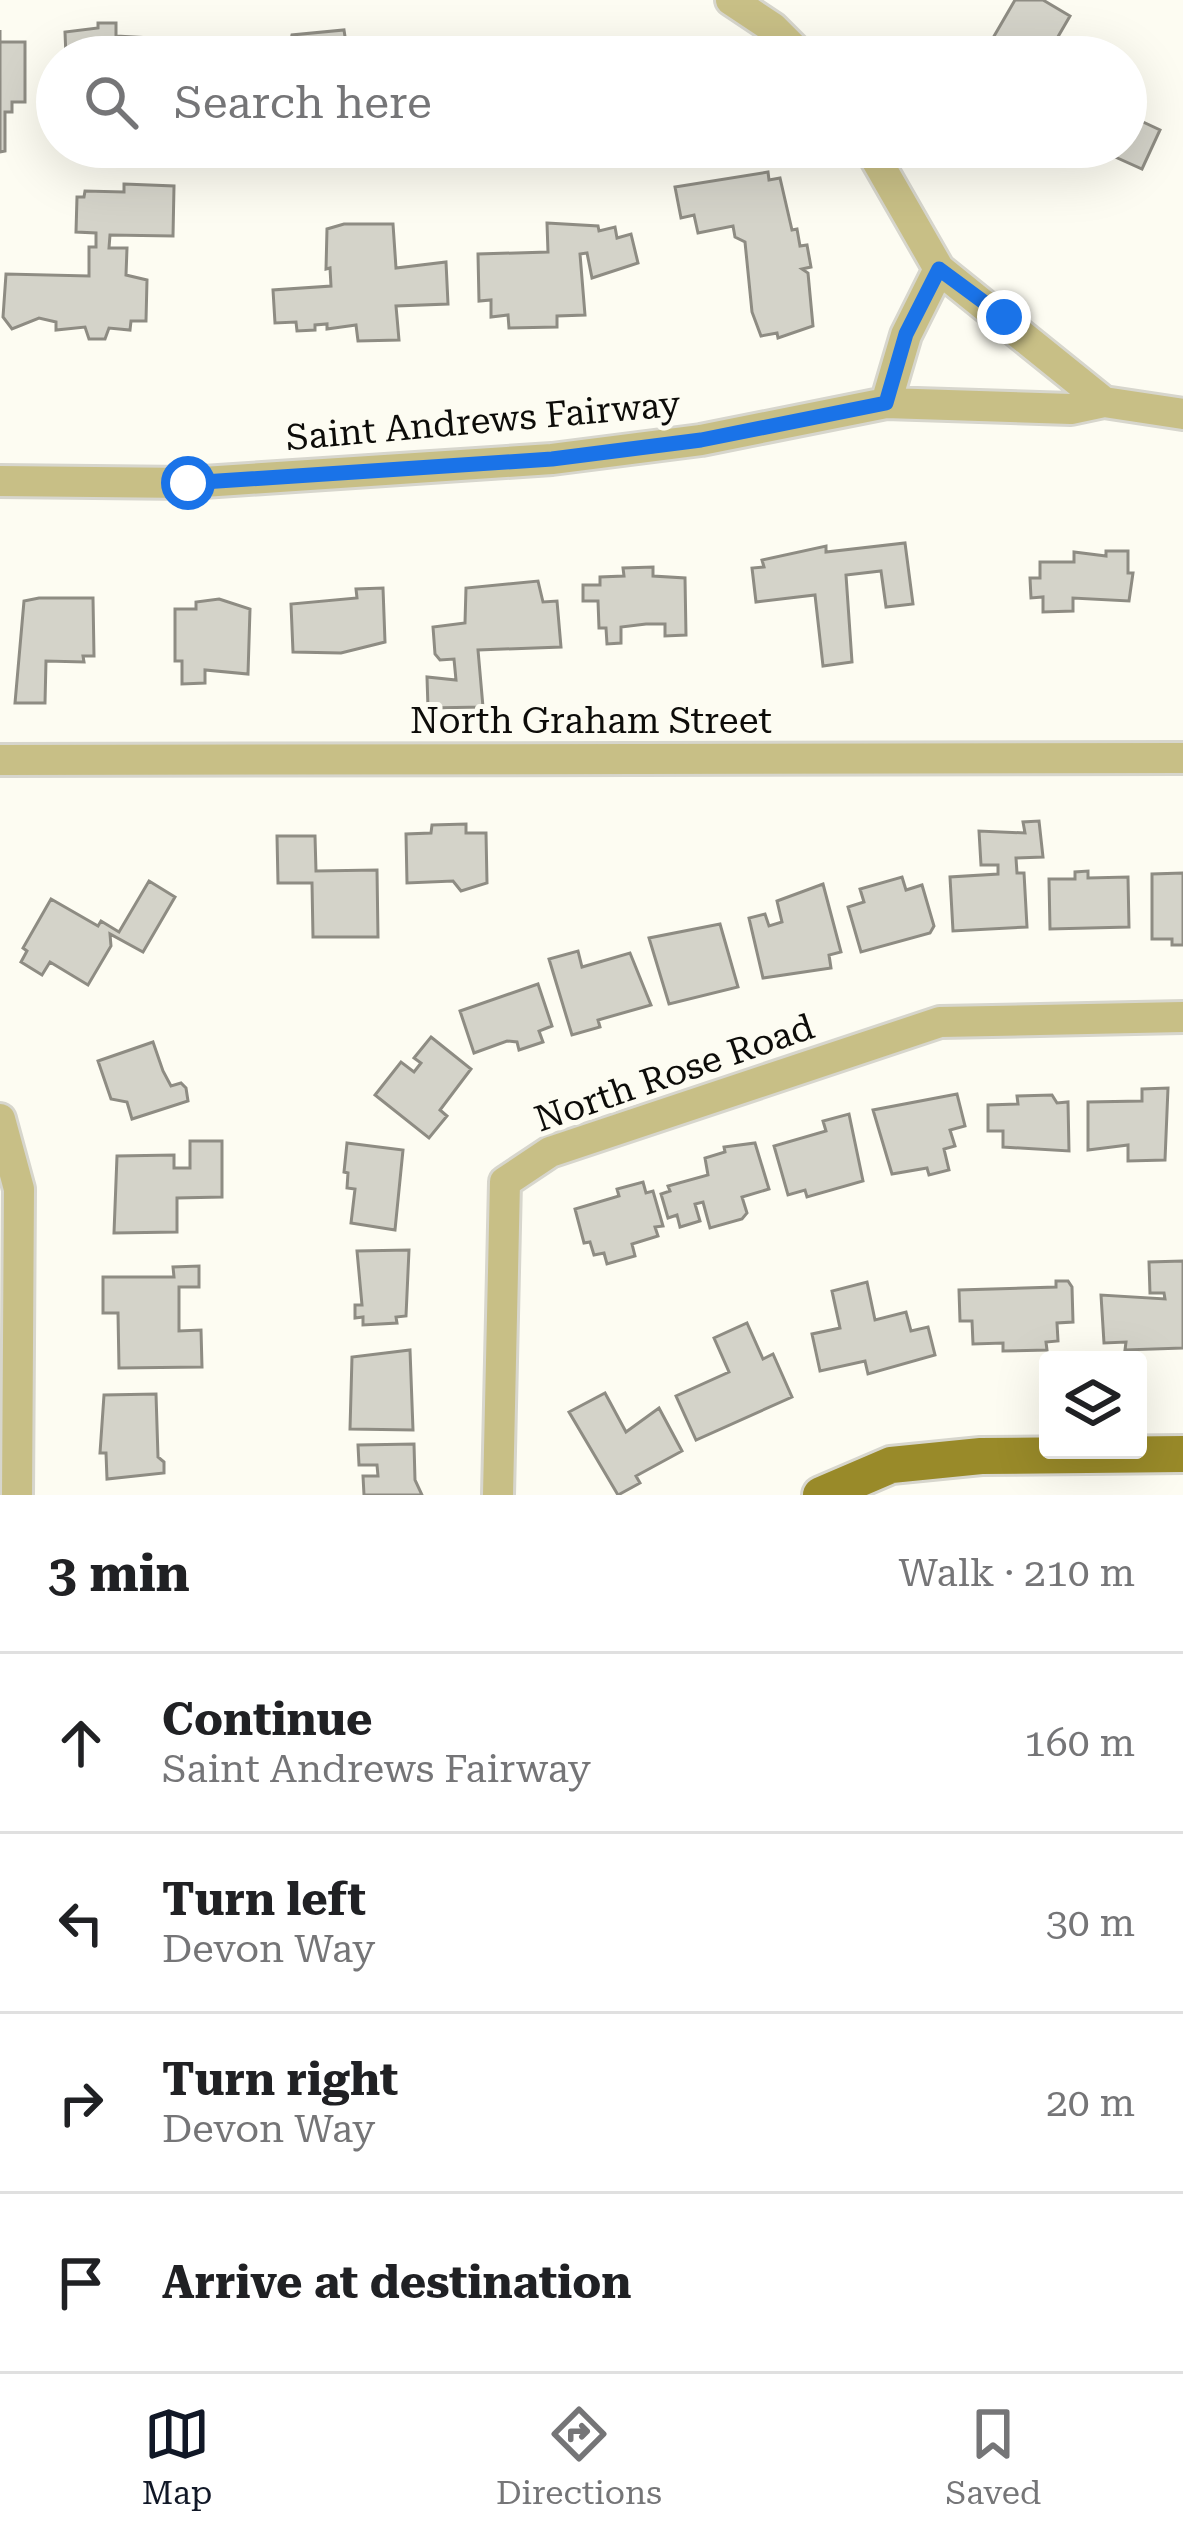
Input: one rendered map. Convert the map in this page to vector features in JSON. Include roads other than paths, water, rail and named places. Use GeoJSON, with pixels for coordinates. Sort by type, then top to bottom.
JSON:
{"type":"FeatureCollection","features":[{"type":"Feature","properties":{"kind":"main road"},"geometry":{"type":"LineString","coordinates":[[821,1495],[891,1465],[981,1456],[1183,1454]]}},
{"type":"Feature","properties":{"kind":"street"},"geometry":{"type":"LineString","coordinates":[[731,0],[781,36]]}},
{"type":"Feature","properties":{"kind":"street"},"geometry":{"type":"LineString","coordinates":[[881,168],[939,269],[1105,402]]}},
{"type":"Feature","properties":{"kind":"street"},"geometry":{"type":"LineString","coordinates":[[886,403],[906,334],[939,269]]}},
{"type":"Feature","properties":{"kind":"street","name":"Saint Andrews Fairway"},"geometry":{"type":"LineString","coordinates":[[0,481],[188,483],[552,459],[701,440],[886,403],[1071,409],[1105,402],[1183,414]]}},
{"type":"Feature","properties":{"kind":"street","name":"North Graham Street"},"geometry":{"type":"LineString","coordinates":[[0,760],[1183,758]]}},
{"type":"Feature","properties":{"kind":"street","name":"North Rose Road"},"geometry":{"type":"LineString","coordinates":[[498,1495],[506,1182],[550,1152],[940,1022],[1183,1017]]}},
{"type":"Feature","properties":{"kind":"street"},"geometry":{"type":"LineString","coordinates":[[0,1119],[19,1189],[17,1495]]}}]}
